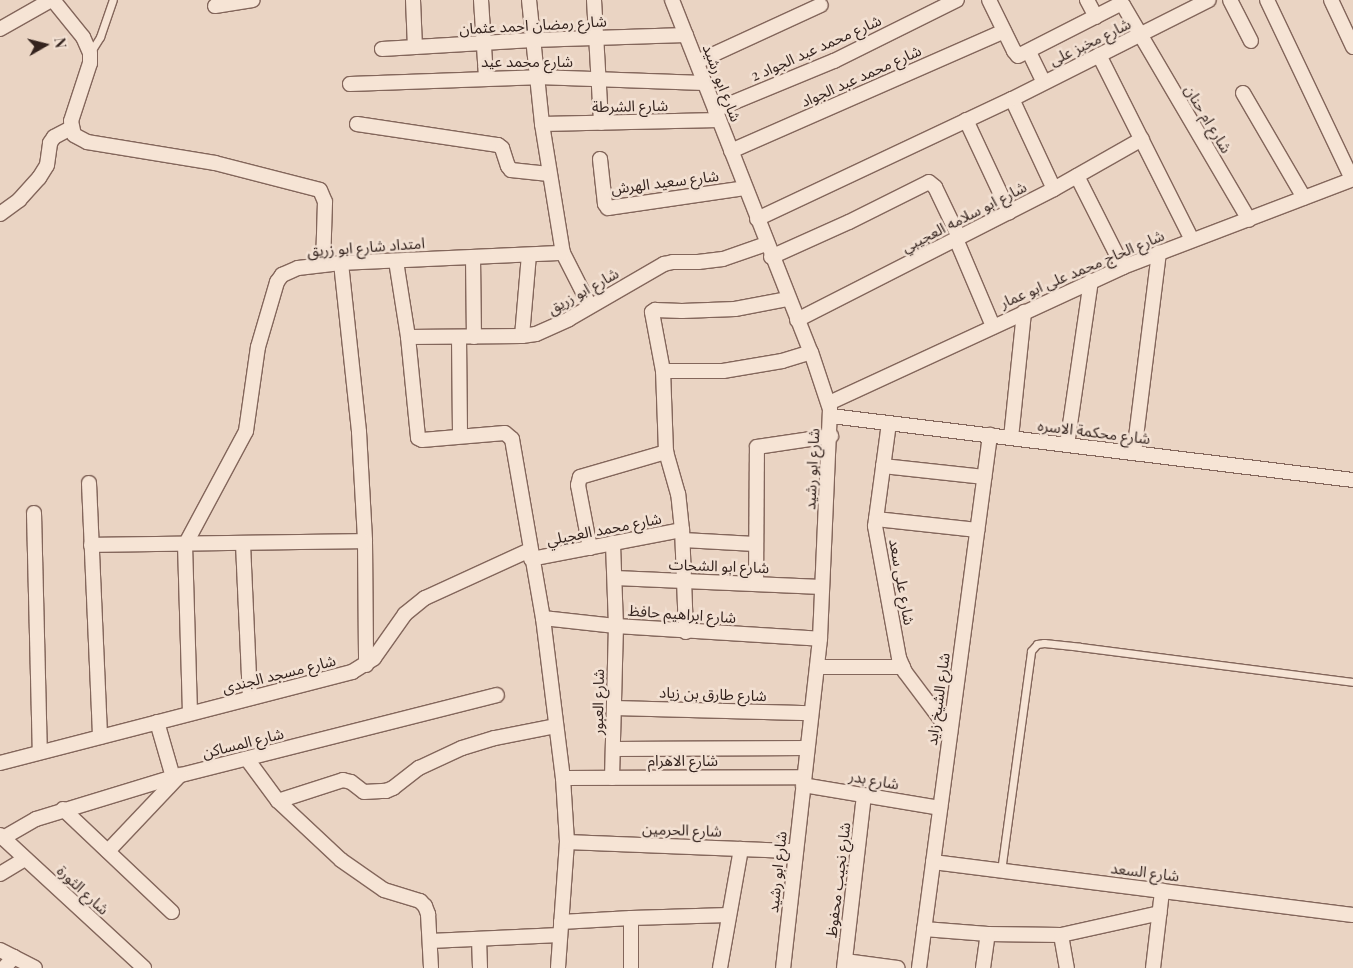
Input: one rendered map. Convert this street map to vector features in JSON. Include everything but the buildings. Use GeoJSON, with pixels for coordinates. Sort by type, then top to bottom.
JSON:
{"type":"FeatureCollection","features":[{"type":"Feature","properties":{"kind":"street"},"geometry":{"type":"LineString","coordinates":[[0,28],[52,0],[83,38],[90,53],[90,63],[70,121],[71,128],[78,139],[216,163],[320,190],[325,202],[323,265]]}},
{"type":"Feature","properties":{"kind":"street"},"geometry":{"type":"LineString","coordinates":[[215,6],[253,0]]}},
{"type":"Feature","properties":{"kind":"street"},"geometry":{"type":"LineString","coordinates":[[413,0],[415,47]]}},
{"type":"Feature","properties":{"kind":"street"},"geometry":{"type":"LineString","coordinates":[[480,0],[486,78]]}},
{"type":"Feature","properties":{"kind":"street"},"geometry":{"type":"LineString","coordinates":[[529,0],[542,124],[563,253],[590,306]]}},
{"type":"Feature","properties":{"kind":"street"},"geometry":{"type":"LineString","coordinates":[[594,0],[601,123]]}},
{"type":"Feature","properties":{"kind":"street","name":"شارع ابو رشيد"},"geometry":{"type":"LineString","coordinates":[[672,0],[788,299],[811,352],[830,409],[831,436],[820,639],[783,968]]}},
{"type":"Feature","properties":{"kind":"street","name":"شارع محمد عبد الجواد 2"},"geometry":{"type":"LineString","coordinates":[[717,115],[957,0]]}},
{"type":"Feature","properties":{"kind":"street"},"geometry":{"type":"LineString","coordinates":[[989,0],[1016,55],[1021,56],[1096,17],[1088,0]]}},
{"type":"Feature","properties":{"kind":"street","name":"شارع مخبز على"},"geometry":{"type":"LineString","coordinates":[[757,219],[1044,83],[1209,0]]}},
{"type":"Feature","properties":{"kind":"street"},"geometry":{"type":"LineString","coordinates":[[1230,0],[1251,41]]}},
{"type":"Feature","properties":{"kind":"street"},"geometry":{"type":"LineString","coordinates":[[1267,0],[1352,179]]}},
{"type":"Feature","properties":{"kind":"street"},"geometry":{"type":"LineString","coordinates":[[1330,0],[1353,47]]}},
{"type":"Feature","properties":{"kind":"street","name":"شارع ام حنان"},"geometry":{"type":"LineString","coordinates":[[1096,17],[1122,4],[1249,220]]}},
{"type":"Feature","properties":{"kind":"street"},"geometry":{"type":"LineString","coordinates":[[696,62],[821,5]]}},
{"type":"Feature","properties":{"kind":"street","name":"شارع محمد عبد الجواد"},"geometry":{"type":"LineString","coordinates":[[731,151],[1004,31]]}},
{"type":"Feature","properties":{"kind":"street","name":"شارع رمضان احمد عثمان"},"geometry":{"type":"LineString","coordinates":[[382,50],[533,40],[686,35]]}},
{"type":"Feature","properties":{"kind":"street"},"geometry":{"type":"LineString","coordinates":[[1028,52],[1044,83]]}},
{"type":"Feature","properties":{"kind":"street"},"geometry":{"type":"LineString","coordinates":[[1099,55],[1192,240]]}},
{"type":"Feature","properties":{"kind":"street","name":"شارع محمد عيد"},"geometry":{"type":"LineString","coordinates":[[350,84],[537,77],[704,83]]}},
{"type":"Feature","properties":{"kind":"street"},"geometry":{"type":"LineString","coordinates":[[1243,93],[1304,198]]}},
{"type":"Feature","properties":{"kind":"street"},"geometry":{"type":"LineString","coordinates":[[1012,98],[1054,189]]}},
{"type":"Feature","properties":{"kind":"street","name":"شارع الشرطة"},"geometry":{"type":"LineString","coordinates":[[542,124],[601,123],[717,115]]}},
{"type":"Feature","properties":{"kind":"street"},"geometry":{"type":"LineString","coordinates":[[966,120],[1010,212]]}},
{"type":"Feature","properties":{"kind":"street"},"geometry":{"type":"LineString","coordinates":[[357,124],[498,145],[502,148],[511,170],[549,174]]}},
{"type":"Feature","properties":{"kind":"street"},"geometry":{"type":"LineString","coordinates":[[0,214],[19,200],[39,178],[47,165],[50,143],[54,137],[71,128]]}},
{"type":"Feature","properties":{"kind":"street","name":"شارع ابو سلامه العجيبي"},"geometry":{"type":"LineString","coordinates":[[797,320],[1054,189],[1142,139]]}},
{"type":"Feature","properties":{"kind":"street","name":"شارع سعيد الهرش"},"geometry":{"type":"LineString","coordinates":[[600,159],[605,204],[608,208],[745,188]]}},
{"type":"Feature","properties":{"kind":"street"},"geometry":{"type":"LineString","coordinates":[[1077,176],[1123,267]]}},
{"type":"Feature","properties":{"kind":"street","name":"شارع الحاج محمد على ابو عمار"},"geometry":{"type":"LineString","coordinates":[[830,409],[993,326],[1123,267],[1352,179]]}},
{"type":"Feature","properties":{"kind":"street","name":"شارع ابو زريق"},"geometry":{"type":"LineString","coordinates":[[408,337],[522,336],[552,328],[668,263],[723,259],[769,250],[849,222],[929,182],[935,187],[958,238]]}},
{"type":"Feature","properties":{"kind":"street"},"geometry":{"type":"LineString","coordinates":[[958,238],[993,326]]}},
{"type":"Feature","properties":{"kind":"street","name":"امتداد شارع ابو زريق"},"geometry":{"type":"LineString","coordinates":[[185,545],[246,431],[258,347],[277,282],[282,275],[289,270],[341,263],[563,253]]}},
{"type":"Feature","properties":{"kind":"street"},"geometry":{"type":"LineString","coordinates":[[1134,453],[1159,253]]}},
{"type":"Feature","properties":{"kind":"street"},"geometry":{"type":"LineString","coordinates":[[522,336],[529,255]]}},
{"type":"Feature","properties":{"kind":"street"},"geometry":{"type":"LineString","coordinates":[[473,257],[474,336]]}},
{"type":"Feature","properties":{"kind":"street"},"geometry":{"type":"LineString","coordinates":[[396,261],[408,337],[418,438],[422,440],[460,435],[505,433],[512,439],[542,618],[563,778],[567,842],[558,968]]}},
{"type":"Feature","properties":{"kind":"street"},"geometry":{"type":"LineString","coordinates":[[341,263],[359,432],[365,541],[366,665]]}},
{"type":"Feature","properties":{"kind":"street"},"geometry":{"type":"LineString","coordinates":[[1067,445],[1091,282]]}},
{"type":"Feature","properties":{"kind":"street"},"geometry":{"type":"LineString","coordinates":[[686,632],[683,535],[678,494],[666,452],[663,371],[652,314],[655,310],[726,310],[788,299]]}},
{"type":"Feature","properties":{"kind":"street"},"geometry":{"type":"LineString","coordinates":[[1011,438],[1024,312]]}},
{"type":"Feature","properties":{"kind":"street"},"geometry":{"type":"LineString","coordinates":[[459,337],[460,435]]}},
{"type":"Feature","properties":{"kind":"street"},"geometry":{"type":"LineString","coordinates":[[663,371],[723,371],[775,362],[811,352]]}},
{"type":"Feature","properties":{"kind":"street","name":"شارع محكمة الاسره"},"geometry":{"type":"LineString","coordinates":[[830,409],[889,423],[1353,480]]}},
{"type":"Feature","properties":{"kind":"street","name":"شارع على سعد"},"geometry":{"type":"LineString","coordinates":[[889,423],[876,519],[877,534],[903,667],[950,732]]}},
{"type":"Feature","properties":{"kind":"street","name":"شارع الشيخ زايد"},"geometry":{"type":"LineString","coordinates":[[919,968],[990,435]]}},
{"type":"Feature","properties":{"kind":"street"},"geometry":{"type":"LineString","coordinates":[[756,584],[757,448],[761,445],[831,436]]}},
{"type":"Feature","properties":{"kind":"street"},"geometry":{"type":"LineString","coordinates":[[590,548],[578,485],[580,477],[666,452]]}},
{"type":"Feature","properties":{"kind":"street"},"geometry":{"type":"LineString","coordinates":[[883,466],[984,477]]}},
{"type":"Feature","properties":{"kind":"street"},"geometry":{"type":"LineString","coordinates":[[89,483],[100,737]]}},
{"type":"Feature","properties":{"kind":"street"},"geometry":{"type":"LineString","coordinates":[[34,513],[40,752]]}},
{"type":"Feature","properties":{"kind":"street"},"geometry":{"type":"LineString","coordinates":[[876,519],[977,530]]}},
{"type":"Feature","properties":{"kind":"street","name":"شارع محمد العجيلي"},"geometry":{"type":"LineString","coordinates":[[530,555],[683,535],[755,544]]}},
{"type":"Feature","properties":{"kind":"street"},"geometry":{"type":"LineString","coordinates":[[91,545],[365,541]]}},
{"type":"Feature","properties":{"kind":"street","name":"شارع العبور"},"geometry":{"type":"LineString","coordinates":[[612,778],[616,626],[613,543]]}},
{"type":"Feature","properties":{"kind":"street"},"geometry":{"type":"LineString","coordinates":[[244,544],[250,698]]}},
{"type":"Feature","properties":{"kind":"street"},"geometry":{"type":"LineString","coordinates":[[185,545],[190,713]]}},
{"type":"Feature","properties":{"kind":"street","name":"شارع مسجد الجندى"},"geometry":{"type":"LineString","coordinates":[[0,763],[352,672],[366,665],[381,651],[405,614],[416,604],[436,592],[530,555]]}},
{"type":"Feature","properties":{"kind":"street","name":"شارع ابو الشحات"},"geometry":{"type":"LineString","coordinates":[[615,578],[822,587]]}},
{"type":"Feature","properties":{"kind":"street","name":"شارع ابراهيم حافظ"},"geometry":{"type":"LineString","coordinates":[[542,618],[686,632],[820,639]]}},
{"type":"Feature","properties":{"kind":"street"},"geometry":{"type":"LineString","coordinates":[[817,667],[903,667]]}},
{"type":"Feature","properties":{"kind":"street","name":"شارع المساكن"},"geometry":{"type":"LineString","coordinates":[[2,837],[36,819],[63,809],[176,776],[497,695]]}},
{"type":"Feature","properties":{"kind":"street","name":"شارع طارق بن زياد"},"geometry":{"type":"LineString","coordinates":[[614,708],[811,713]]}},
{"type":"Feature","properties":{"kind":"street"},"geometry":{"type":"LineString","coordinates":[[108,851],[176,776],[157,722]]}},
{"type":"Feature","properties":{"kind":"street"},"geometry":{"type":"LineString","coordinates":[[278,801],[343,780],[351,782],[364,792],[386,791],[393,788],[419,768],[462,748],[495,738],[556,726]]}},
{"type":"Feature","properties":{"kind":"street"},"geometry":{"type":"LineString","coordinates":[[613,749],[807,748]]}},
{"type":"Feature","properties":{"kind":"street"},"geometry":{"type":"LineString","coordinates":[[247,759],[278,801],[363,877],[384,890],[420,901],[426,906],[431,968]]}},
{"type":"Feature","properties":{"kind":"street","name":"شارع الاهرام"},"geometry":{"type":"LineString","coordinates":[[563,778],[803,781]]}},
{"type":"Feature","properties":{"kind":"street","name":"شارع بدر"},"geometry":{"type":"LineString","coordinates":[[803,781],[864,795],[940,808]]}},
{"type":"Feature","properties":{"kind":"street","name":"شارع نجيب محفوظ"},"geometry":{"type":"LineString","coordinates":[[844,965],[864,795]]}},
{"type":"Feature","properties":{"kind":"street"},"geometry":{"type":"LineString","coordinates":[[63,809],[172,912]]}},
{"type":"Feature","properties":{"kind":"street","name":"شارع الثورة"},"geometry":{"type":"LineString","coordinates":[[2,837],[144,968]]}},
{"type":"Feature","properties":{"kind":"street","name":"شارع الحرمين"},"geometry":{"type":"LineString","coordinates":[[567,842],[796,851]]}},
{"type":"Feature","properties":{"kind":"street"},"geometry":{"type":"LineString","coordinates":[[720,968],[741,849]]}},
{"type":"Feature","properties":{"kind":"street"},"geometry":{"type":"LineString","coordinates":[[0,874],[25,859]]}},
{"type":"Feature","properties":{"kind":"street","name":"شارع السعد"},"geometry":{"type":"LineString","coordinates":[[933,862],[1353,915]]}},
{"type":"Feature","properties":{"kind":"street"},"geometry":{"type":"LineString","coordinates":[[1153,968],[1162,891]]}},
{"type":"Feature","properties":{"kind":"street"},"geometry":{"type":"LineString","coordinates":[[924,929],[988,934],[1061,935],[1160,913]]}},
{"type":"Feature","properties":{"kind":"street"},"geometry":{"type":"LineString","coordinates":[[430,941],[479,939],[631,918],[729,915]]}},
{"type":"Feature","properties":{"kind":"street"},"geometry":{"type":"LineString","coordinates":[[631,918],[631,968]]}},
{"type":"Feature","properties":{"kind":"street"},"geometry":{"type":"LineString","coordinates":[[983,968],[988,934]]}},
{"type":"Feature","properties":{"kind":"street"},"geometry":{"type":"LineString","coordinates":[[1061,935],[1067,968]]}},
{"type":"Feature","properties":{"kind":"street"},"geometry":{"type":"LineString","coordinates":[[479,939],[480,968]]}},
{"type":"Feature","properties":{"kind":"street"},"geometry":{"type":"LineString","coordinates":[[0,950],[35,968]]}},
{"type":"Feature","properties":{"kind":"street"},"geometry":{"type":"LineString","coordinates":[[4,968],[14,957]]}},
{"type":"Feature","properties":{"kind":"street"},"geometry":{"type":"LineString","coordinates":[[844,965],[898,968]]}},
{"type":"Feature","properties":{"kind":"lane"},"geometry":{"type":"LineString","coordinates":[[90,53],[100,37],[113,0]]}},
{"type":"Feature","properties":{"kind":"lane"},"geometry":{"type":"LineString","coordinates":[[1001,871],[1031,651],[1037,644],[1062,645],[1353,682]]}}]}
